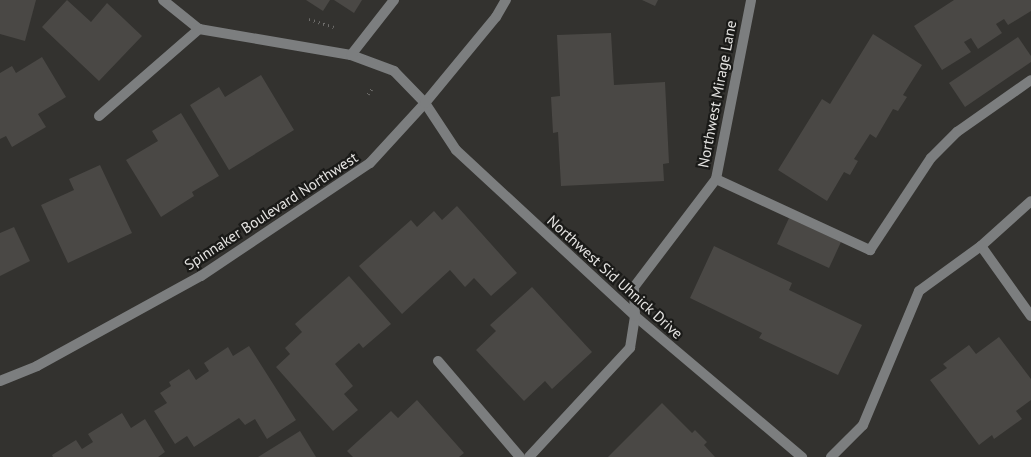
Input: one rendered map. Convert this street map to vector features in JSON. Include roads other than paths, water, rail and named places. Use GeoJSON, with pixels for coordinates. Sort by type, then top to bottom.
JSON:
{"type":"FeatureCollection","features":[{"type":"Feature","properties":{"kind":"street"},"geometry":{"type":"LineString","coordinates":[[99,116],[199,29],[163,0]]}},
{"type":"Feature","properties":{"kind":"street"},"geometry":{"type":"LineString","coordinates":[[351,55],[394,0]]}},
{"type":"Feature","properties":{"kind":"street","name":"Spinnaker Boulevard Northwest"},"geometry":{"type":"LineString","coordinates":[[0,381],[36,366],[201,276],[370,163],[426,103],[496,17],[506,0]]}},
{"type":"Feature","properties":{"kind":"street","name":"Northwest Mirage Lane"},"geometry":{"type":"LineString","coordinates":[[529,457],[630,348],[635,316],[634,287],[716,179],[751,0]]}},
{"type":"Feature","properties":{"kind":"street","name":"Northwest Sid Uhnick Drive"},"geometry":{"type":"LineString","coordinates":[[199,29],[351,55],[394,71],[426,103],[456,150],[635,316],[802,457]]}},
{"type":"Feature","properties":{"kind":"street"},"geometry":{"type":"LineString","coordinates":[[716,179],[870,250],[931,158],[957,132],[1031,80]]}},
{"type":"Feature","properties":{"kind":"street"},"geometry":{"type":"LineString","coordinates":[[831,457],[863,425],[919,291],[981,246],[1031,202]]}},
{"type":"Feature","properties":{"kind":"street"},"geometry":{"type":"LineString","coordinates":[[981,246],[1031,316]]}},
{"type":"Feature","properties":{"kind":"street"},"geometry":{"type":"LineString","coordinates":[[438,361],[520,457]]}}]}
